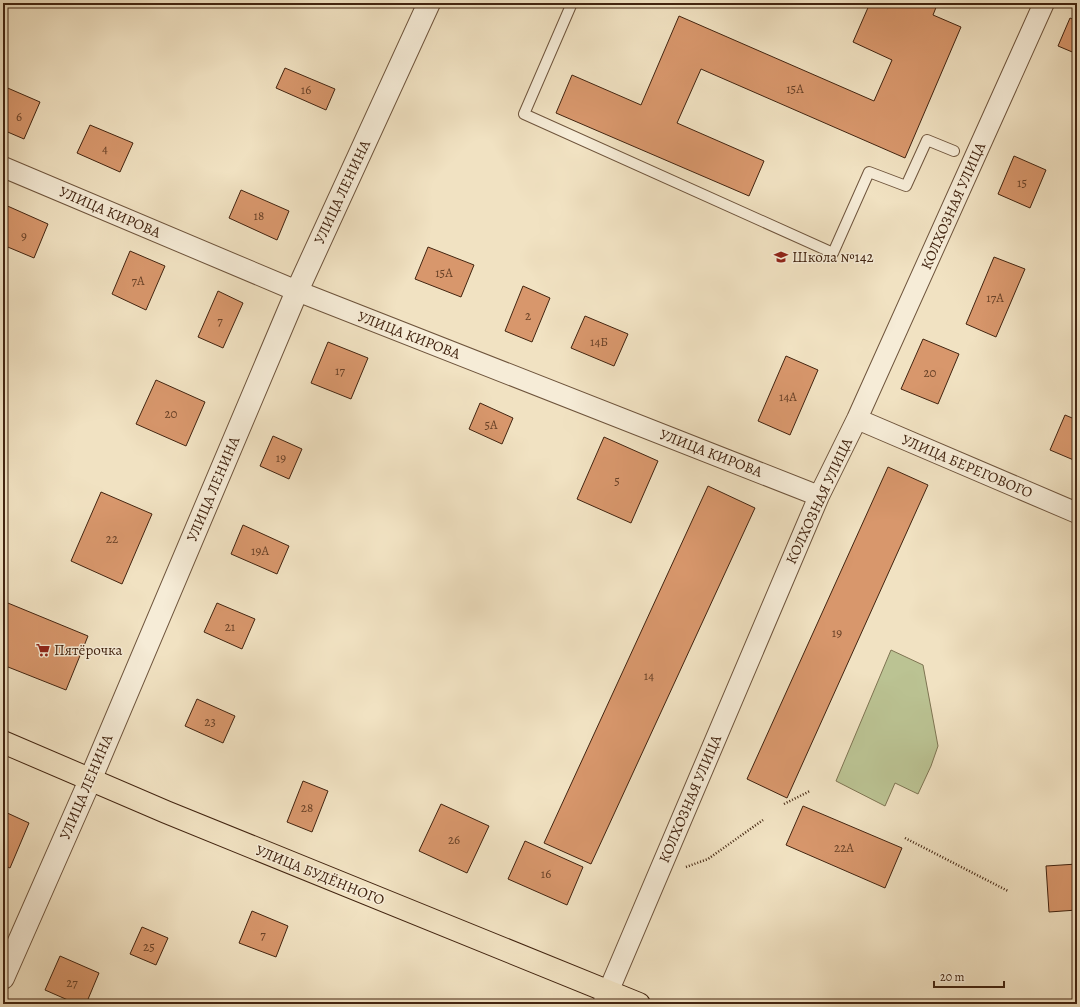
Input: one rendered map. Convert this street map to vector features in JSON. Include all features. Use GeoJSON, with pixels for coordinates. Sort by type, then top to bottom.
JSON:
{"type":"FeatureCollection","features":[{"type":"Feature","properties":{"kind":"main road","name":"УЛИЦА БУДЁННОГО"},"geometry":{"type":"LineString","coordinates":[[3,742],[91,778],[166,812],[606,998],[638,1004]]}},
{"type":"Feature","properties":{"kind":"street","name":"УЛИЦА ЛЕНИНА"},"geometry":{"type":"LineString","coordinates":[[3,978],[91,778],[297,291],[429,3]]}},
{"type":"Feature","properties":{"kind":"street","name":"КОЛХОЗНАЯ УЛИЦА"},"geometry":{"type":"LineString","coordinates":[[606,998],[657,877],[710,774],[819,496],[857,419],[1044,3]]}},
{"type":"Feature","properties":{"kind":"street","name":"УЛИЦА КИРОВА"},"geometry":{"type":"LineString","coordinates":[[3,166],[297,291],[819,496]]}},
{"type":"Feature","properties":{"kind":"street","name":"УЛИЦА БЕРЕГОВОГО"},"geometry":{"type":"LineString","coordinates":[[857,419],[1077,513]]}},
{"type":"Feature","properties":{"kind":"lane"},"geometry":{"type":"LineString","coordinates":[[572,3],[524,114],[833,253],[869,172],[906,186],[927,140],[954,151]]}},
{"type":"Feature","properties":{"kind":"path"},"geometry":{"type":"LineString","coordinates":[[784,804],[810,791]]}},
{"type":"Feature","properties":{"kind":"path"},"geometry":{"type":"LineString","coordinates":[[657,877],[708,860],[763,820]]}},
{"type":"Feature","properties":{"kind":"path"},"geometry":{"type":"LineString","coordinates":[[905,838],[1008,891]]}},
{"type":"Feature","properties":{"kind":"green space"},"geometry":{"type":"Polygon","coordinates":[[[891,650],[923,665],[938,746],[931,766],[918,794],[895,783],[885,806],[836,781],[891,650]]]}},
{"type":"Feature","properties":{"kind":"building"},"geometry":{"type":"Polygon","coordinates":[[[870,3],[933,3],[937,5],[933,15],[961,27],[905,158],[701,69],[677,123],[764,161],[749,196],[556,113],[572,75],[641,105],[679,16],[874,101],[892,60],[853,42],[870,3]]]}},
{"type":"Feature","properties":{"kind":"building"},"geometry":{"type":"Polygon","coordinates":[[[1070,18],[1077,21],[1077,54],[1058,46],[1070,18]]]}},
{"type":"Feature","properties":{"kind":"building"},"geometry":{"type":"Polygon","coordinates":[[[285,68],[335,89],[326,110],[276,88],[285,68]]]}},
{"type":"Feature","properties":{"kind":"building"},"geometry":{"type":"Polygon","coordinates":[[[3,86],[40,102],[24,139],[3,130],[3,86]]]}},
{"type":"Feature","properties":{"kind":"building"},"geometry":{"type":"Polygon","coordinates":[[[90,125],[133,143],[120,172],[77,153],[90,125]]]}},
{"type":"Feature","properties":{"kind":"building"},"geometry":{"type":"Polygon","coordinates":[[[1014,156],[1046,170],[1030,208],[998,194],[1014,156]]]}},
{"type":"Feature","properties":{"kind":"building"},"geometry":{"type":"Polygon","coordinates":[[[241,190],[289,211],[277,240],[229,218],[241,190]]]}},
{"type":"Feature","properties":{"kind":"building"},"geometry":{"type":"Polygon","coordinates":[[[3,204],[48,224],[34,258],[3,245],[3,204]]]}},
{"type":"Feature","properties":{"kind":"building"},"geometry":{"type":"Polygon","coordinates":[[[428,247],[474,265],[461,297],[415,279],[428,247]]]}},
{"type":"Feature","properties":{"kind":"building"},"geometry":{"type":"Polygon","coordinates":[[[130,251],[165,266],[146,310],[112,294],[130,251]]]}},
{"type":"Feature","properties":{"kind":"building"},"geometry":{"type":"Polygon","coordinates":[[[994,257],[1025,269],[996,337],[966,324],[994,257]]]}},
{"type":"Feature","properties":{"kind":"building"},"geometry":{"type":"Polygon","coordinates":[[[523,286],[550,298],[532,342],[505,331],[523,286]]]}},
{"type":"Feature","properties":{"kind":"building"},"geometry":{"type":"Polygon","coordinates":[[[218,291],[243,303],[223,348],[198,337],[218,291]]]}},
{"type":"Feature","properties":{"kind":"building"},"geometry":{"type":"Polygon","coordinates":[[[585,316],[628,334],[614,366],[571,348],[585,316]]]}},
{"type":"Feature","properties":{"kind":"building"},"geometry":{"type":"Polygon","coordinates":[[[923,339],[959,354],[938,404],[901,389],[923,339]]]}},
{"type":"Feature","properties":{"kind":"building"},"geometry":{"type":"Polygon","coordinates":[[[328,342],[368,358],[351,399],[311,383],[328,342]]]}},
{"type":"Feature","properties":{"kind":"building"},"geometry":{"type":"Polygon","coordinates":[[[786,356],[818,370],[790,435],[758,421],[786,356]]]}},
{"type":"Feature","properties":{"kind":"building"},"geometry":{"type":"Polygon","coordinates":[[[156,380],[205,402],[186,446],[136,424],[156,380]]]}},
{"type":"Feature","properties":{"kind":"building"},"geometry":{"type":"Polygon","coordinates":[[[480,403],[513,418],[502,444],[469,429],[480,403]]]}},
{"type":"Feature","properties":{"kind":"building"},"geometry":{"type":"Polygon","coordinates":[[[1065,415],[1077,420],[1076,461],[1050,450],[1065,415]]]}},
{"type":"Feature","properties":{"kind":"building"},"geometry":{"type":"Polygon","coordinates":[[[273,436],[302,449],[289,479],[260,466],[273,436]]]}},
{"type":"Feature","properties":{"kind":"building"},"geometry":{"type":"Polygon","coordinates":[[[604,437],[658,461],[631,523],[577,499],[604,437]]]}},
{"type":"Feature","properties":{"kind":"building"},"geometry":{"type":"Polygon","coordinates":[[[888,467],[928,485],[787,798],[747,779],[888,467]]]}},
{"type":"Feature","properties":{"kind":"building"},"geometry":{"type":"Polygon","coordinates":[[[708,486],[755,508],[591,864],[544,843],[708,486]]]}},
{"type":"Feature","properties":{"kind":"building"},"geometry":{"type":"Polygon","coordinates":[[[101,492],[152,514],[122,584],[71,561],[101,492]]]}},
{"type":"Feature","properties":{"kind":"building"},"geometry":{"type":"Polygon","coordinates":[[[243,525],[289,546],[277,574],[231,554],[243,525]]]}},
{"type":"Feature","properties":{"kind":"building","name":"Пятёрочка"},"geometry":{"type":"Polygon","coordinates":[[[3,601],[88,636],[66,690],[3,665],[3,601]]]}},
{"type":"Feature","properties":{"kind":"building"},"geometry":{"type":"Polygon","coordinates":[[[217,603],[255,619],[242,649],[204,632],[217,603]]]}},
{"type":"Feature","properties":{"kind":"building"},"geometry":{"type":"Polygon","coordinates":[[[197,699],[235,716],[223,743],[185,726],[197,699]]]}},
{"type":"Feature","properties":{"kind":"building"},"geometry":{"type":"Polygon","coordinates":[[[303,781],[328,791],[312,832],[287,822],[303,781]]]}},
{"type":"Feature","properties":{"kind":"building"},"geometry":{"type":"Polygon","coordinates":[[[441,804],[489,826],[467,873],[419,851],[441,804]]]}},
{"type":"Feature","properties":{"kind":"building"},"geometry":{"type":"Polygon","coordinates":[[[803,806],[902,848],[885,888],[786,845],[803,806]]]}},
{"type":"Feature","properties":{"kind":"building"},"geometry":{"type":"Polygon","coordinates":[[[3,811],[29,823],[10,868],[3,865],[3,811]]]}},
{"type":"Feature","properties":{"kind":"building"},"geometry":{"type":"Polygon","coordinates":[[[525,841],[583,867],[567,905],[508,879],[525,841]]]}},
{"type":"Feature","properties":{"kind":"building"},"geometry":{"type":"Polygon","coordinates":[[[1077,864],[1077,910],[1049,912],[1046,866],[1077,864]]]}},
{"type":"Feature","properties":{"kind":"building"},"geometry":{"type":"Polygon","coordinates":[[[252,911],[288,926],[276,957],[239,943],[252,911]]]}},
{"type":"Feature","properties":{"kind":"building"},"geometry":{"type":"Polygon","coordinates":[[[142,927],[168,938],[156,965],[130,954],[142,927]]]}},
{"type":"Feature","properties":{"kind":"building"},"geometry":{"type":"Polygon","coordinates":[[[60,956],[99,973],[86,1004],[77,1004],[45,990],[60,956]]]}},
{"type":"Feature","properties":{"kind":"building"},"geometry":{"type":"Polygon","coordinates":[[[48,1000],[57,1004],[46,1004],[48,1000]]]}},
{"type":"Feature","properties":{"kind":"place","name":"Школа №142"},"geometry":{"type":"Point","coordinates":[781,257]}},
{"type":"Feature","properties":{"kind":"place","name":"Пятёрочка"},"geometry":{"type":"Point","coordinates":[43,650]}}]}
